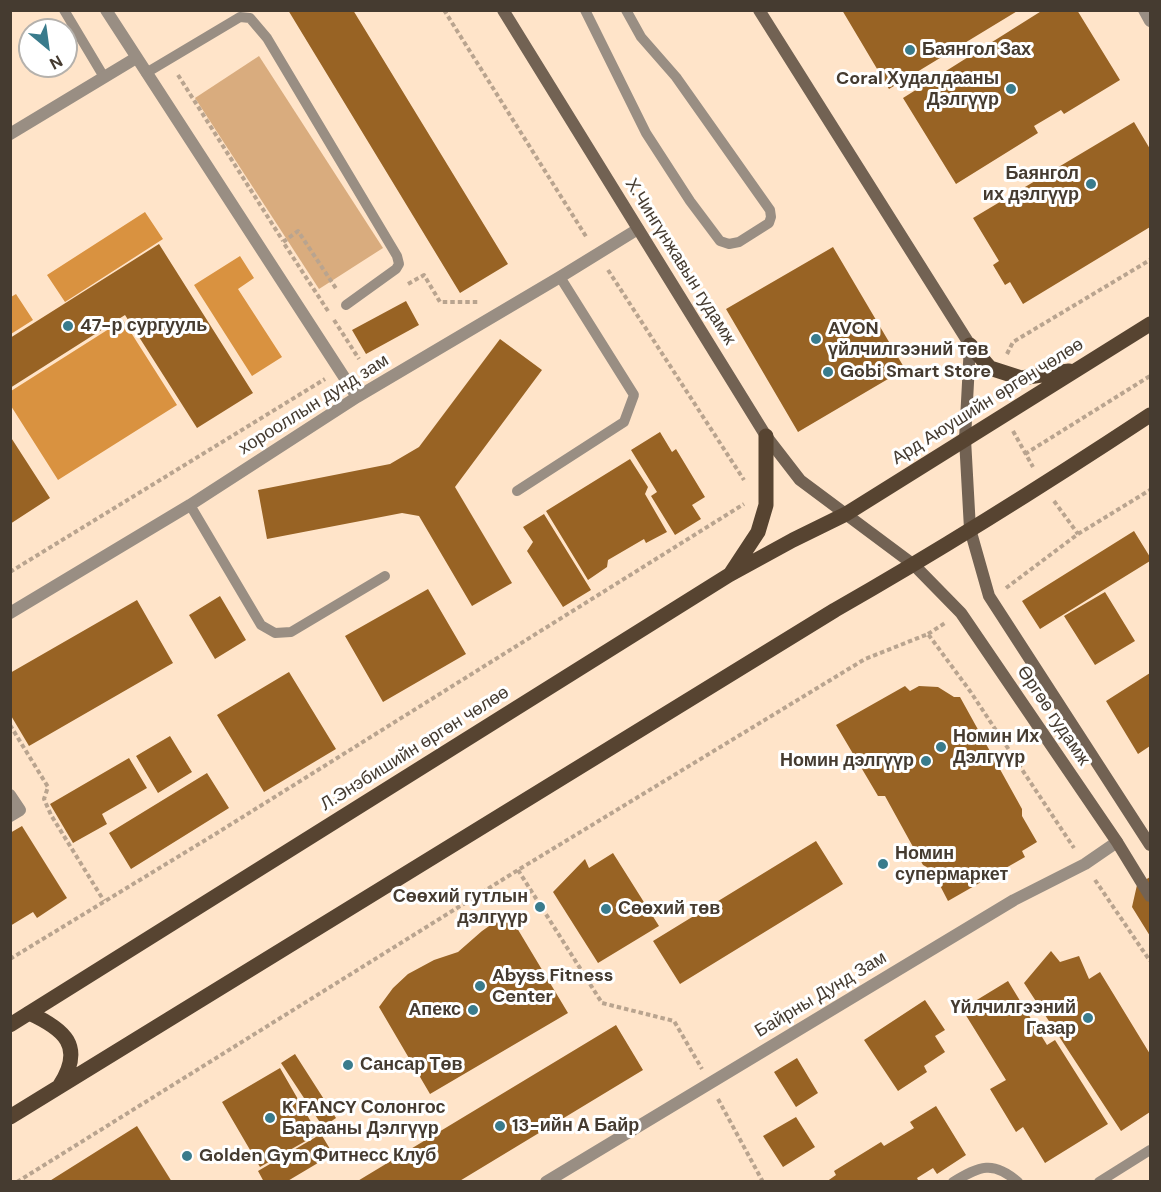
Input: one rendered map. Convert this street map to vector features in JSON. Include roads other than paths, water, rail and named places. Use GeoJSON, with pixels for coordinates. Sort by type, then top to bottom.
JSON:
{"type":"FeatureCollection","features":[{"type":"Feature","properties":{"kind":"main road","name":"Х.Чингүнжавын гудамж"},"geometry":{"type":"LineString","coordinates":[[503,10],[766,436],[800,480],[914,565]]}},
{"type":"Feature","properties":{"kind":"main road"},"geometry":{"type":"LineString","coordinates":[[759,10],[970,345],[990,368],[1021,378],[1078,369]]}},
{"type":"Feature","properties":{"kind":"main road","name":"Ард Аюушийн өргөн чөлөө"},"geometry":{"type":"LineString","coordinates":[[846,514],[1150,324]]}},
{"type":"Feature","properties":{"kind":"main road"},"geometry":{"type":"LineString","coordinates":[[965,439],[970,345]]}},
{"type":"Feature","properties":{"kind":"main road"},"geometry":{"type":"LineString","coordinates":[[10,1117],[835,610],[914,565],[1150,416]]}},
{"type":"Feature","properties":{"kind":"main road"},"geometry":{"type":"LineString","coordinates":[[729,575],[758,532],[766,505],[766,436]]}},
{"type":"Feature","properties":{"kind":"main road","name":"Өргөө гудамж"},"geometry":{"type":"LineString","coordinates":[[965,439],[970,529],[989,596],[1150,845]]}},
{"type":"Feature","properties":{"kind":"main road","name":"Л.Энэбишийн өргөн чөлөө"},"geometry":{"type":"LineString","coordinates":[[10,1025],[729,575],[846,514]]}},
{"type":"Feature","properties":{"kind":"main road","name":"Өргөө гудамж"},"geometry":{"type":"LineString","coordinates":[[914,565],[961,613],[1117,842],[1150,896]]}},
{"type":"Feature","properties":{"kind":"main road"},"geometry":{"type":"LineString","coordinates":[[29,1013],[65,1034],[71,1053],[68,1072],[58,1087]]}},
{"type":"Feature","properties":{"kind":"street"},"geometry":{"type":"LineString","coordinates":[[106,10],[357,397]]}},
{"type":"Feature","properties":{"kind":"street"},"geometry":{"type":"LineString","coordinates":[[1144,10],[1150,21]]}},
{"type":"Feature","properties":{"kind":"street"},"geometry":{"type":"LineString","coordinates":[[10,134],[136,58]]}},
{"type":"Feature","properties":{"kind":"street","name":"хорооллын дунд зам"},"geometry":{"type":"LineString","coordinates":[[10,613],[190,505],[357,397],[638,229]]}},
{"type":"Feature","properties":{"kind":"street"},"geometry":{"type":"LineString","coordinates":[[10,795],[20,810],[10,816]]}},
{"type":"Feature","properties":{"kind":"street","name":"Байрны Дунд Зам"},"geometry":{"type":"LineString","coordinates":[[546,1182],[1014,900],[1085,864],[1117,842]]}},
{"type":"Feature","properties":{"kind":"lane"},"geometry":{"type":"LineString","coordinates":[[64,10],[104,77]]}},
{"type":"Feature","properties":{"kind":"lane"},"geometry":{"type":"LineString","coordinates":[[585,10],[646,133],[690,201],[720,241],[729,244],[739,242],[769,223],[770,210],[676,77],[641,37],[626,10]]}},
{"type":"Feature","properties":{"kind":"lane"},"geometry":{"type":"LineString","coordinates":[[146,73],[244,16],[250,18],[267,38],[397,256],[399,264],[396,269],[346,304]]}},
{"type":"Feature","properties":{"kind":"lane"},"geometry":{"type":"LineString","coordinates":[[517,491],[624,422],[634,395],[561,277]]}},
{"type":"Feature","properties":{"kind":"lane"},"geometry":{"type":"LineString","coordinates":[[190,505],[261,625],[275,633],[291,632],[385,576]]}},
{"type":"Feature","properties":{"kind":"lane"},"geometry":{"type":"LineString","coordinates":[[1099,1182],[1150,1150]]}},
{"type":"Feature","properties":{"kind":"lane"},"geometry":{"type":"LineString","coordinates":[[953,1182],[974,1171],[991,1167],[1001,1169],[1018,1182]]}},
{"type":"Feature","properties":{"kind":"place","name":"Баянгол Зах"},"geometry":{"type":"Point","coordinates":[910,50]}},
{"type":"Feature","properties":{"kind":"place","name":"Coral Худалдааны Дэлгүүр"},"geometry":{"type":"Point","coordinates":[1011,89]}},
{"type":"Feature","properties":{"kind":"place","name":"Баянгол их дэлгүүр"},"geometry":{"type":"Point","coordinates":[1091,184]}},
{"type":"Feature","properties":{"kind":"place","name":"47-р сургууль"},"geometry":{"type":"Point","coordinates":[68,326]}},
{"type":"Feature","properties":{"kind":"place","name":"AVON үйлчилгээний төв"},"geometry":{"type":"Point","coordinates":[816,339]}},
{"type":"Feature","properties":{"kind":"place","name":"Gobi Smart Store"},"geometry":{"type":"Point","coordinates":[828,372]}},
{"type":"Feature","properties":{"kind":"place","name":"Номин Их Дэлгүүр"},"geometry":{"type":"Point","coordinates":[941,747]}},
{"type":"Feature","properties":{"kind":"place","name":"Номин дэлгүүр"},"geometry":{"type":"Point","coordinates":[926,761]}},
{"type":"Feature","properties":{"kind":"place","name":"Номин супермаркет"},"geometry":{"type":"Point","coordinates":[883,864]}},
{"type":"Feature","properties":{"kind":"place","name":"Сөөхий гутлын дэлгүүр"},"geometry":{"type":"Point","coordinates":[540,907]}},
{"type":"Feature","properties":{"kind":"place","name":"Сөөхий төв"},"geometry":{"type":"Point","coordinates":[606,909]}},
{"type":"Feature","properties":{"kind":"place","name":"Abyss Fitness Center"},"geometry":{"type":"Point","coordinates":[480,986]}},
{"type":"Feature","properties":{"kind":"place","name":"Aпекс"},"geometry":{"type":"Point","coordinates":[473,1010]}},
{"type":"Feature","properties":{"kind":"place","name":"Үйлчилгээний Газар"},"geometry":{"type":"Point","coordinates":[1088,1018]}},
{"type":"Feature","properties":{"kind":"place","name":"Сансар Төв"},"geometry":{"type":"Point","coordinates":[348,1065]}},
{"type":"Feature","properties":{"kind":"place","name":"K FANCY Солонгос Барааны Дэлгүүр"},"geometry":{"type":"Point","coordinates":[270,1118]}},
{"type":"Feature","properties":{"kind":"place","name":"13-ийн А Байр"},"geometry":{"type":"Point","coordinates":[500,1126]}},
{"type":"Feature","properties":{"kind":"place","name":"Golden Gym Фитнесс Клуб"},"geometry":{"type":"Point","coordinates":[187,1156]}}]}
